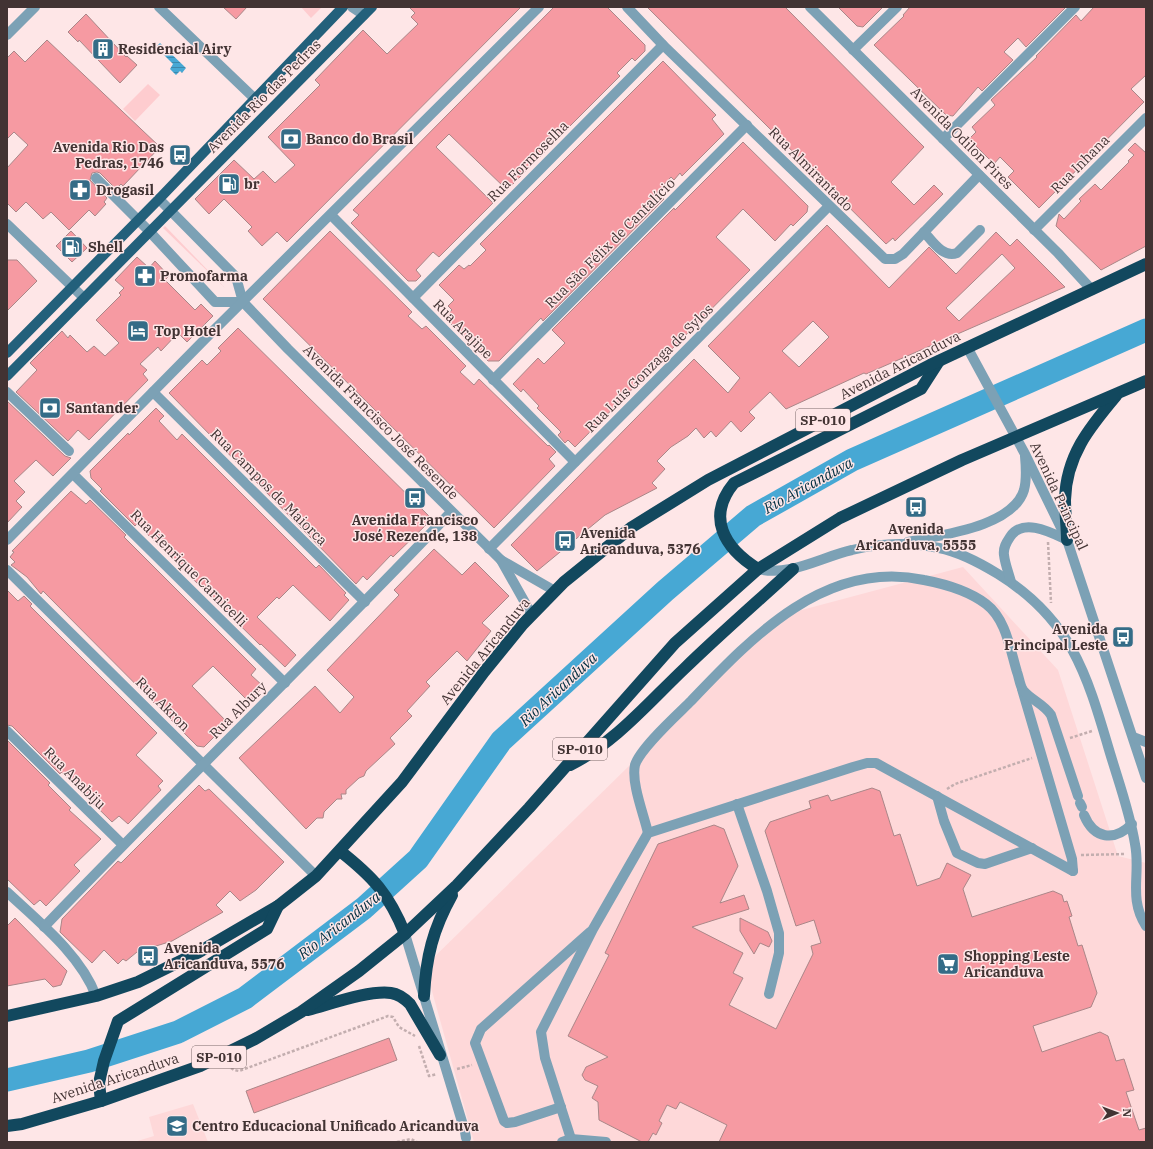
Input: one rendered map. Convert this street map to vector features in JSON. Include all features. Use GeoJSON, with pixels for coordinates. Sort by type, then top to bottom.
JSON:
{"type":"FeatureCollection","features":[{"type":"Feature","properties":{"kind":"highway","name":"Avenida Aricanduva"},"geometry":{"type":"LineString","coordinates":[[7,1016],[96,996],[138,982],[199,952],[278,906],[316,876],[402,782],[484,672],[523,624],[555,591],[632,527],[708,480],[939,361],[1146,264]]}},
{"type":"Feature","properties":{"kind":"highway"},"geometry":{"type":"LineString","coordinates":[[758,569],[747,562],[736,551],[725,537],[720,521],[720,506],[725,494],[734,483],[750,473],[921,389],[939,361]]}},
{"type":"Feature","properties":{"kind":"highway","name":"Avenida Aricanduva"},"geometry":{"type":"LineString","coordinates":[[7,1126],[22,1124],[101,1101],[200,1066],[301,1012],[359,971],[405,934],[457,885],[675,643],[758,569],[840,518],[962,460],[1146,381]]}},
{"type":"Feature","properties":{"kind":"highway"},"geometry":{"type":"LineString","coordinates":[[1067,540],[1065,499],[1070,470],[1080,443],[1094,422],[1118,394]]}},
{"type":"Feature","properties":{"kind":"highway"},"geometry":{"type":"LineString","coordinates":[[563,768],[580,760],[621,731],[689,664],[793,569]]}},
{"type":"Feature","properties":{"kind":"highway"},"geometry":{"type":"LineString","coordinates":[[340,851],[365,870],[382,889],[396,912],[405,934]]}},
{"type":"Feature","properties":{"kind":"highway"},"geometry":{"type":"LineString","coordinates":[[424,996],[425,966],[432,942],[440,916],[457,885]]}},
{"type":"Feature","properties":{"kind":"highway"},"geometry":{"type":"LineString","coordinates":[[101,1101],[99,1083],[104,1061],[118,1020],[267,928],[278,906]]}},
{"type":"Feature","properties":{"kind":"highway"},"geometry":{"type":"LineString","coordinates":[[301,1012],[365,995],[392,993],[403,998],[410,1004],[440,1055]]}},
{"type":"Feature","properties":{"kind":"main road","name":"Avenida Rio das Pedras"},"geometry":{"type":"LineString","coordinates":[[8,350],[159,199],[343,7]]}},
{"type":"Feature","properties":{"kind":"main road","name":"Avenida Rio das Pedras"},"geometry":{"type":"LineString","coordinates":[[7,376],[372,7]]}},
{"type":"Feature","properties":{"kind":"street"},"geometry":{"type":"LineString","coordinates":[[7,35],[35,7]]}},
{"type":"Feature","properties":{"kind":"street"},"geometry":{"type":"LineString","coordinates":[[159,7],[255,99]]}},
{"type":"Feature","properties":{"kind":"street"},"geometry":{"type":"LineString","coordinates":[[352,7],[364,15]]}},
{"type":"Feature","properties":{"kind":"street"},"geometry":{"type":"LineString","coordinates":[[7,540],[153,392],[539,7]]}},
{"type":"Feature","properties":{"kind":"street","name":"Rua Almirantado"},"geometry":{"type":"LineString","coordinates":[[627,7],[663,45],[885,259],[895,259],[903,254],[980,175]]}},
{"type":"Feature","properties":{"kind":"street","name":"Avenida Odilon Pires"},"geometry":{"type":"LineString","coordinates":[[810,7],[980,175],[1092,290]]}},
{"type":"Feature","properties":{"kind":"street"},"geometry":{"type":"LineString","coordinates":[[854,50],[897,7]]}},
{"type":"Feature","properties":{"kind":"street"},"geometry":{"type":"LineString","coordinates":[[943,139],[1075,7]]}},
{"type":"Feature","properties":{"kind":"street","name":"Rua Formoselha"},"geometry":{"type":"LineString","coordinates":[[413,298],[663,45]]}},
{"type":"Feature","properties":{"kind":"street","name":"Rua Inhana"},"geometry":{"type":"LineString","coordinates":[[1034,230],[1146,118]]}},
{"type":"Feature","properties":{"kind":"street","name":"Rua São Félix de Cantalício"},"geometry":{"type":"LineString","coordinates":[[493,380],[747,125]]}},
{"type":"Feature","properties":{"kind":"street"},"geometry":{"type":"LineString","coordinates":[[96,178],[149,231],[215,302],[243,302]]}},
{"type":"Feature","properties":{"kind":"street"},"geometry":{"type":"LineString","coordinates":[[159,199],[236,277],[243,302]]}},
{"type":"Feature","properties":{"kind":"street","name":"Rua Luís Gonzaga de Sylos"},"geometry":{"type":"LineString","coordinates":[[489,549],[829,206]]}},
{"type":"Feature","properties":{"kind":"street","name":"Rua Arajipe"},"geometry":{"type":"LineString","coordinates":[[330,215],[575,462]]}},
{"type":"Feature","properties":{"kind":"street"},"geometry":{"type":"LineString","coordinates":[[7,224],[84,298]]}},
{"type":"Feature","properties":{"kind":"street"},"geometry":{"type":"LineString","coordinates":[[924,232],[945,253],[952,255],[980,230]]}},
{"type":"Feature","properties":{"kind":"street","name":"Avenida Francisco José Resende"},"geometry":{"type":"LineString","coordinates":[[243,302],[489,549],[502,560],[555,591]]}},
{"type":"Feature","properties":{"kind":"street","name":"Avenida Principal"},"geometry":{"type":"LineString","coordinates":[[968,347],[1025,454],[1067,540],[1146,778]]}},
{"type":"Feature","properties":{"kind":"street"},"geometry":{"type":"LineString","coordinates":[[7,392],[69,451]]}},
{"type":"Feature","properties":{"kind":"street","name":"Rua Campos de Maiorca"},"geometry":{"type":"LineString","coordinates":[[153,392],[365,602]]}},
{"type":"Feature","properties":{"kind":"street"},"geometry":{"type":"LineString","coordinates":[[758,569],[778,572],[793,569],[852,550],[898,544],[966,529],[987,522],[1011,508],[1018,501],[1024,491],[1026,481],[1025,454]]}},
{"type":"Feature","properties":{"kind":"street","name":"Rua Henrique Carnicelli"},"geometry":{"type":"LineString","coordinates":[[73,474],[285,683]]}},
{"type":"Feature","properties":{"kind":"street","name":"Rua Albury"},"geometry":{"type":"LineString","coordinates":[[44,927],[203,764],[365,602],[451,512]]}},
{"type":"Feature","properties":{"kind":"street"},"geometry":{"type":"LineString","coordinates":[[1011,582],[1004,556],[1005,545],[1011,535],[1026,528],[1036,528],[1067,540]]}},
{"type":"Feature","properties":{"kind":"street"},"geometry":{"type":"LineString","coordinates":[[898,544],[939,548],[962,555],[985,566],[1011,582],[1034,600],[1070,644],[1086,678],[1132,824],[1138,863],[1136,886],[1137,907],[1146,926]]}},
{"type":"Feature","properties":{"kind":"street","name":"Avenida Francisco José Resende"},"geometry":{"type":"LineString","coordinates":[[502,560],[532,615]]}},
{"type":"Feature","properties":{"kind":"street","name":"Rua Akron"},"geometry":{"type":"LineString","coordinates":[[7,570],[316,876]]}},
{"type":"Feature","properties":{"kind":"street"},"geometry":{"type":"LineString","coordinates":[[606,1142],[569,1141],[561,1107],[545,1058],[541,1032],[593,929],[648,833],[867,763],[876,763],[1073,871],[1042,754],[1003,628],[997,616],[990,608],[974,597],[942,583],[895,576],[862,579],[827,590],[783,615],[748,644],[690,702],[639,756],[634,770],[636,786],[648,833]]}},
{"type":"Feature","properties":{"kind":"street"},"geometry":{"type":"LineString","coordinates":[[1022,689],[1046,708],[1051,715],[1081,805],[1091,828],[1098,834],[1105,836],[1121,832],[1132,824]]}},
{"type":"Feature","properties":{"kind":"street","name":"Rua Anabiju"},"geometry":{"type":"LineString","coordinates":[[7,731],[123,845]]}},
{"type":"Feature","properties":{"kind":"street"},"geometry":{"type":"LineString","coordinates":[[1133,737],[1146,742]]}},
{"type":"Feature","properties":{"kind":"street"},"geometry":{"type":"LineString","coordinates":[[937,796],[944,822],[957,853],[978,863],[985,864],[1032,848]]}},
{"type":"Feature","properties":{"kind":"street"},"geometry":{"type":"LineString","coordinates":[[737,804],[779,933],[779,953],[769,994]]}},
{"type":"Feature","properties":{"kind":"street"},"geometry":{"type":"LineString","coordinates":[[1136,886],[1146,876]]}},
{"type":"Feature","properties":{"kind":"street"},"geometry":{"type":"LineString","coordinates":[[7,892],[44,927],[78,963],[92,984],[96,996]]}},
{"type":"Feature","properties":{"kind":"street"},"geometry":{"type":"LineString","coordinates":[[561,1107],[515,1122],[506,1123],[502,1119],[475,1043],[481,1029],[593,929]]}},
{"type":"Feature","properties":{"kind":"street"},"geometry":{"type":"LineString","coordinates":[[405,934],[440,1055],[465,1132]]}},
{"type":"Feature","properties":{"kind":"path"},"geometry":{"type":"LineString","coordinates":[[1047,531],[1051,619]]}},
{"type":"Feature","properties":{"kind":"path"},"geometry":{"type":"LineString","coordinates":[[1060,744],[1075,735],[1103,729]]}},
{"type":"Feature","properties":{"kind":"path"},"geometry":{"type":"LineString","coordinates":[[937,796],[955,784],[1042,754]]}},
{"type":"Feature","properties":{"kind":"path"},"geometry":{"type":"LineString","coordinates":[[1070,856],[1128,854]]}},
{"type":"Feature","properties":{"kind":"path"},"geometry":{"type":"LineString","coordinates":[[218,1057],[234,1070],[239,1071],[388,1016],[393,1017],[399,1027],[415,1036],[428,1076],[482,1062]]}},
{"type":"Feature","properties":{"kind":"path"},"geometry":{"type":"LineString","coordinates":[[397,1142],[411,1138],[417,1142]]}},
{"type":"Feature","properties":{"kind":"shaded area"},"geometry":{"type":"Polygon","coordinates":[[[963,567],[1058,670],[1118,856],[1146,863],[1146,1142],[474,1142],[425,966],[783,615],[963,567]]]}},
{"type":"Feature","properties":{"kind":"shaded area","name":"Centro Educacional Unificado Aricanduva"},"geometry":{"type":"Polygon","coordinates":[[[193,1104],[208,1142],[134,1142],[154,1136],[149,1117],[193,1104]]]}},
{"type":"Feature","properties":{"kind":"green space"},"geometry":{"type":"Polygon","coordinates":[[[301,7],[322,7],[311,18],[301,7]]]}},
{"type":"Feature","properties":{"kind":"green space"},"geometry":{"type":"Polygon","coordinates":[[[148,84],[160,95],[135,121],[123,109],[148,84]]]}},
{"type":"Feature","properties":{"kind":"green space"},"geometry":{"type":"Polygon","coordinates":[[[165,226],[225,288],[163,228],[165,226]]]}},
{"type":"Feature","properties":{"kind":"water"},"geometry":{"type":"Polygon","coordinates":[[[160,43],[186,68],[182,73],[180,71],[176,75],[170,69],[173,64],[156,47],[160,43]]]}},
{"type":"Feature","properties":{"kind":"building"},"geometry":{"type":"Polygon","coordinates":[[[223,7],[247,7],[236,19],[223,7]]]}},
{"type":"Feature","properties":{"kind":"building"},"geometry":{"type":"Polygon","coordinates":[[[409,7],[521,7],[287,242],[277,232],[262,246],[248,231],[252,227],[224,199],[209,214],[195,199],[234,160],[254,179],[263,171],[275,183],[295,165],[268,137],[320,85],[315,80],[363,30],[387,54],[418,24],[411,17],[415,13],[409,7]]]}},
{"type":"Feature","properties":{"kind":"building"},"geometry":{"type":"Polygon","coordinates":[[[554,7],[607,7],[645,45],[645,51],[635,61],[632,58],[617,73],[620,76],[560,136],[555,131],[542,145],[547,150],[507,190],[449,134],[436,147],[493,203],[439,257],[433,252],[416,270],[421,276],[416,281],[408,281],[351,223],[359,215],[353,210],[554,7]]]}},
{"type":"Feature","properties":{"kind":"building"},"geometry":{"type":"Polygon","coordinates":[[[647,7],[785,7],[924,147],[891,182],[914,205],[934,185],[943,194],[895,241],[893,238],[886,244],[647,7]]]}},
{"type":"Feature","properties":{"kind":"building"},"geometry":{"type":"Polygon","coordinates":[[[838,7],[883,7],[863,27],[857,26],[838,7]]]}},
{"type":"Feature","properties":{"kind":"building"},"geometry":{"type":"Polygon","coordinates":[[[910,7],[1066,7],[1026,47],[1018,38],[1004,52],[1013,60],[982,91],[978,87],[953,116],[946,115],[874,45],[904,16],[903,15],[910,7]]]}},
{"type":"Feature","properties":{"kind":"building"},"geometry":{"type":"Polygon","coordinates":[[[1094,7],[1146,7],[1146,75],[1131,89],[1144,102],[1039,208],[1008,177],[1014,171],[1000,157],[994,164],[969,139],[976,132],[972,127],[995,105],[991,100],[1037,57],[1036,56],[1076,15],[1081,21],[1094,7]]]}},
{"type":"Feature","properties":{"kind":"building","name":"Residencial Airy"},"geometry":{"type":"Polygon","coordinates":[[[86,14],[126,57],[127,56],[137,65],[120,83],[79,40],[78,42],[68,32],[86,14]]]}},
{"type":"Feature","properties":{"kind":"building"},"geometry":{"type":"Polygon","coordinates":[[[47,40],[160,147],[123,186],[121,184],[116,189],[100,173],[92,173],[90,180],[107,198],[104,202],[106,204],[95,216],[89,210],[69,230],[51,212],[43,219],[26,202],[16,212],[7,203],[7,168],[28,145],[14,132],[7,139],[7,58],[14,51],[25,62],[47,40]]]}},
{"type":"Feature","properties":{"kind":"building"},"geometry":{"type":"Polygon","coordinates":[[[663,61],[716,115],[712,119],[724,134],[682,176],[680,173],[674,180],[671,177],[657,192],[664,199],[543,321],[541,318],[499,361],[488,361],[444,317],[452,310],[448,306],[454,300],[439,285],[459,265],[464,269],[469,265],[470,266],[486,250],[480,244],[663,61]]]}},
{"type":"Feature","properties":{"kind":"building"},"geometry":{"type":"Polygon","coordinates":[[[743,142],[808,206],[807,212],[793,226],[791,224],[775,241],[743,209],[716,237],[750,270],[575,447],[568,440],[565,443],[558,435],[561,432],[537,408],[539,406],[523,389],[521,392],[513,384],[538,358],[544,364],[565,343],[552,330],[674,208],[675,210],[743,142]]]}},
{"type":"Feature","properties":{"kind":"building"},"geometry":{"type":"Polygon","coordinates":[[[1135,143],[1146,153],[1146,246],[1101,270],[1056,226],[1059,214],[1064,219],[1081,201],[1079,199],[1095,184],[1101,190],[1129,162],[1128,161],[1134,155],[1128,150],[1135,143]]]}},
{"type":"Feature","properties":{"kind":"building"},"geometry":{"type":"Polygon","coordinates":[[[827,225],[889,288],[929,247],[956,274],[996,232],[1010,246],[1017,239],[1065,287],[866,374],[864,373],[786,409],[770,392],[749,412],[755,418],[741,432],[731,421],[716,437],[711,431],[704,438],[696,428],[688,436],[671,447],[657,461],[665,469],[652,483],[657,488],[605,515],[537,571],[511,545],[694,359],[728,393],[740,378],[708,346],[827,225]],[[1002,254],[946,308],[959,321],[1015,268],[1002,254]],[[813,321],[782,351],[799,367],[829,337],[813,321]]]}},
{"type":"Feature","properties":{"kind":"building","name":"Shell"},"geometry":{"type":"Polygon","coordinates":[[[71,231],[87,248],[72,262],[56,246],[71,231]]]}},
{"type":"Feature","properties":{"kind":"building"},"geometry":{"type":"Polygon","coordinates":[[[330,231],[412,312],[408,316],[422,329],[426,326],[466,366],[460,372],[474,385],[479,379],[556,452],[549,459],[555,466],[494,528],[263,299],[330,231]]]}},
{"type":"Feature","properties":{"kind":"building"},"geometry":{"type":"Polygon","coordinates":[[[137,257],[149,268],[155,261],[169,276],[165,280],[195,310],[201,304],[213,316],[187,342],[178,333],[161,351],[158,347],[140,364],[147,370],[143,374],[148,380],[89,440],[78,430],[68,441],[16,392],[37,370],[30,363],[62,331],[68,338],[70,335],[87,352],[94,346],[105,356],[119,343],[96,320],[121,295],[119,293],[124,288],[115,280],[137,257]]]}},
{"type":"Feature","properties":{"kind":"building"},"geometry":{"type":"Polygon","coordinates":[[[7,260],[17,260],[37,281],[7,311],[7,260]]]}},
{"type":"Feature","properties":{"kind":"building"},"geometry":{"type":"Polygon","coordinates":[[[238,328],[429,516],[429,522],[393,557],[391,555],[367,580],[363,576],[356,584],[169,393],[202,360],[207,365],[221,351],[218,348],[238,328]]]}},
{"type":"Feature","properties":{"kind":"building"},"geometry":{"type":"Polygon","coordinates":[[[7,401],[65,456],[71,458],[53,476],[36,460],[14,481],[25,492],[16,501],[22,507],[7,523],[7,401]]]}},
{"type":"Feature","properties":{"kind":"building"},"geometry":{"type":"Polygon","coordinates":[[[156,408],[164,416],[159,421],[177,440],[182,434],[316,568],[319,565],[346,593],[344,595],[349,600],[330,621],[293,585],[279,599],[277,597],[257,617],[296,655],[285,667],[261,644],[260,645],[137,524],[135,526],[100,491],[102,489],[91,478],[90,471],[128,433],[129,435],[156,408]]]}},
{"type":"Feature","properties":{"kind":"building"},"geometry":{"type":"Polygon","coordinates":[[[71,491],[86,504],[90,500],[126,535],[124,537],[256,669],[251,675],[263,686],[249,702],[213,666],[192,686],[228,723],[204,747],[197,746],[43,591],[41,594],[27,577],[11,565],[15,562],[10,557],[14,552],[12,551],[71,491]]]}},
{"type":"Feature","properties":{"kind":"building"},"geometry":{"type":"Polygon","coordinates":[[[434,549],[462,575],[475,562],[509,596],[482,623],[491,631],[467,661],[457,651],[426,682],[430,686],[407,711],[412,716],[390,738],[395,744],[366,771],[364,776],[359,778],[346,790],[346,794],[341,794],[342,799],[337,799],[324,812],[323,818],[317,818],[306,829],[239,758],[315,686],[340,713],[354,697],[327,670],[399,595],[394,590],[434,549]]]}},
{"type":"Feature","properties":{"kind":"building"},"geometry":{"type":"Polygon","coordinates":[[[7,590],[18,601],[24,596],[32,604],[30,606],[157,733],[136,755],[163,781],[158,786],[161,790],[128,824],[119,816],[112,822],[61,772],[60,774],[12,726],[7,725],[7,590]]]}},
{"type":"Feature","properties":{"kind":"building"},"geometry":{"type":"Polygon","coordinates":[[[7,740],[50,783],[48,785],[71,808],[69,810],[101,839],[74,865],[80,871],[46,906],[40,900],[34,905],[7,879],[7,740]]]}},
{"type":"Feature","properties":{"kind":"building"},"geometry":{"type":"Polygon","coordinates":[[[199,785],[205,791],[209,789],[284,862],[256,890],[240,901],[230,891],[216,905],[223,912],[172,941],[137,952],[126,961],[123,959],[118,964],[104,950],[92,963],[60,932],[62,919],[118,861],[121,863],[199,785]]]}},
{"type":"Feature","properties":{"kind":"building","name":"Shopping Leste Aricanduva"},"geometry":{"type":"Polygon","coordinates":[[[872,788],[880,791],[894,836],[900,834],[917,886],[940,878],[947,863],[971,875],[963,889],[972,917],[1053,891],[1062,895],[1064,902],[1067,901],[1072,916],[1069,917],[1078,946],[1082,945],[1097,993],[1091,1007],[1033,1026],[1042,1052],[1100,1032],[1108,1036],[1116,1061],[1124,1059],[1134,1090],[1126,1092],[1139,1130],[1146,1128],[1146,1142],[719,1142],[727,1125],[680,1102],[676,1109],[667,1105],[659,1121],[662,1123],[656,1135],[653,1133],[648,1142],[642,1142],[599,1120],[598,1102],[592,1098],[598,1086],[585,1080],[582,1075],[586,1067],[608,1057],[568,1036],[609,955],[605,953],[658,844],[714,825],[724,829],[738,866],[720,903],[744,895],[749,909],[692,927],[743,953],[733,973],[743,978],[729,1005],[776,1029],[813,954],[811,946],[821,943],[814,920],[796,926],[765,831],[770,822],[811,808],[809,801],[828,795],[831,801],[872,788]]]}},
{"type":"Feature","properties":{"kind":"building"},"geometry":{"type":"Polygon","coordinates":[[[15,918],[67,971],[61,985],[53,987],[45,979],[7,986],[7,926],[15,918]]]}},
{"type":"Feature","properties":{"kind":"building"},"geometry":{"type":"Polygon","coordinates":[[[740,918],[768,932],[772,941],[769,947],[760,943],[754,954],[740,931],[740,918]]]}},
{"type":"Feature","properties":{"kind":"building"},"geometry":{"type":"Polygon","coordinates":[[[389,1038],[397,1060],[254,1113],[246,1091],[389,1038]]]}},
{"type":"Feature","properties":{"kind":"waterway","name":"Rio Aricanduva"},"geometry":{"type":"LineString","coordinates":[[7,1080],[89,1061],[178,1032],[245,998],[364,908],[418,859],[501,741],[665,591],[753,516],[852,460],[1146,330]]}},
{"type":"Feature","properties":{"kind":"place","name":"Residencial Airy"},"geometry":{"type":"Point","coordinates":[103,49]}},
{"type":"Feature","properties":{"kind":"place","name":"Banco do Brasil"},"geometry":{"type":"Point","coordinates":[291,139]}},
{"type":"Feature","properties":{"kind":"place","name":"Avenida Rio Das Pedras, 1746"},"geometry":{"type":"Point","coordinates":[180,155]}},
{"type":"Feature","properties":{"kind":"place","name":"br"},"geometry":{"type":"Point","coordinates":[229,184]}},
{"type":"Feature","properties":{"kind":"place","name":"Drogasil"},"geometry":{"type":"Point","coordinates":[80,190]}},
{"type":"Feature","properties":{"kind":"place","name":"Shell"},"geometry":{"type":"Point","coordinates":[72,247]}},
{"type":"Feature","properties":{"kind":"place","name":"Promofarma"},"geometry":{"type":"Point","coordinates":[145,276]}},
{"type":"Feature","properties":{"kind":"place","name":"Top Hotel"},"geometry":{"type":"Point","coordinates":[138,331]}},
{"type":"Feature","properties":{"kind":"place","name":"Santander"},"geometry":{"type":"Point","coordinates":[50,408]}},
{"type":"Feature","properties":{"kind":"place","name":"Avenida Francisco José Rezende, 138"},"geometry":{"type":"Point","coordinates":[415,498]}},
{"type":"Feature","properties":{"kind":"place","name":"Avenida Aricanduva, 5555"},"geometry":{"type":"Point","coordinates":[916,507]}},
{"type":"Feature","properties":{"kind":"place","name":"Avenida Aricanduva, 5376"},"geometry":{"type":"Point","coordinates":[565,541]}},
{"type":"Feature","properties":{"kind":"place","name":"Avenida Principal Leste"},"geometry":{"type":"Point","coordinates":[1123,637]}},
{"type":"Feature","properties":{"kind":"place","name":"Avenida Aricanduva, 5576"},"geometry":{"type":"Point","coordinates":[148,956]}},
{"type":"Feature","properties":{"kind":"place","name":"Shopping Leste Aricanduva"},"geometry":{"type":"Point","coordinates":[948,964]}},
{"type":"Feature","properties":{"kind":"place","name":"Centro Educacional Unificado Aricanduva"},"geometry":{"type":"Point","coordinates":[177,1126]}}]}
